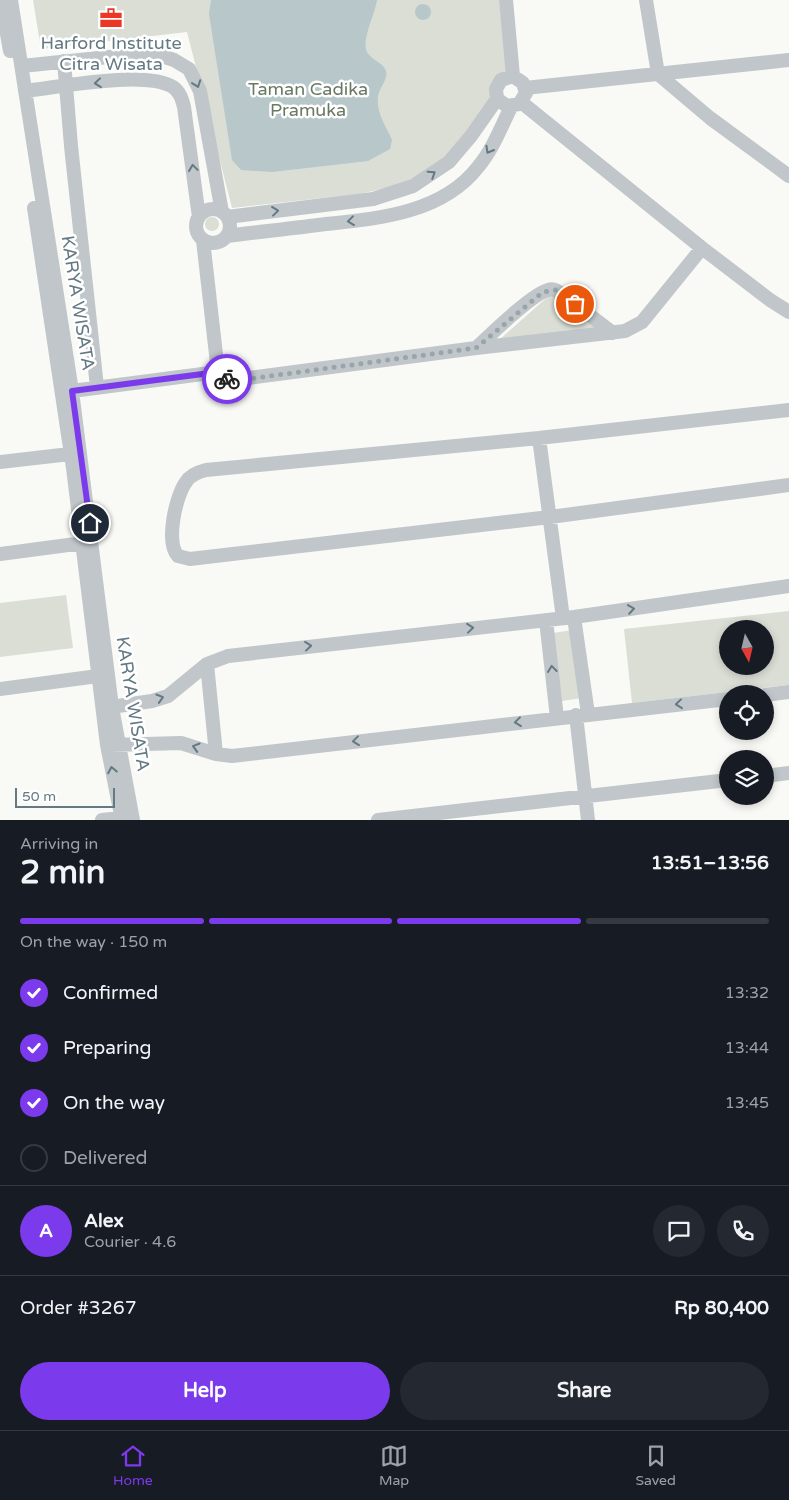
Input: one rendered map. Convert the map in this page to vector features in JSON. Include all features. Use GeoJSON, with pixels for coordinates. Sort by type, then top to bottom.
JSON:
{"type":"FeatureCollection","features":[{"type":"Feature","properties":{"kind":"street"},"geometry":{"type":"LineString","coordinates":[[506,0],[513,76]]}},
{"type":"Feature","properties":{"kind":"street"},"geometry":{"type":"LineString","coordinates":[[646,0],[658,74],[710,118],[789,176]]}},
{"type":"Feature","properties":{"kind":"street"},"geometry":{"type":"LineString","coordinates":[[4,2],[83,543],[98,676],[107,707],[152,701],[168,696],[183,686],[207,664],[228,656],[546,620],[789,586]]}},
{"type":"Feature","properties":{"kind":"street","name":"KARYA WISATA"},"geometry":{"type":"LineString","coordinates":[[4,2],[22,66],[72,391],[107,707],[126,819]]}},
{"type":"Feature","properties":{"kind":"street"},"geometry":{"type":"LineString","coordinates":[[22,66],[135,55],[159,55],[174,60],[189,69],[195,78],[202,100],[224,214],[230,226],[227,236]]}},
{"type":"Feature","properties":{"kind":"street"},"geometry":{"type":"LineString","coordinates":[[135,55],[138,79]]}},
{"type":"Feature","properties":{"kind":"street"},"geometry":{"type":"LineString","coordinates":[[525,88],[789,60]]}},
{"type":"Feature","properties":{"kind":"street"},"geometry":{"type":"LineString","coordinates":[[64,61],[97,387]]}},
{"type":"Feature","properties":{"kind":"street"},"geometry":{"type":"LineString","coordinates":[[199,217],[212,209],[224,214],[373,198],[413,186],[449,162],[471,136],[497,99],[497,84],[505,78],[513,76],[520,80],[525,88]]}},
{"type":"Feature","properties":{"kind":"street"},"geometry":{"type":"LineString","coordinates":[[25,91],[138,79],[173,87],[182,99],[199,217],[197,232],[203,240],[218,372],[227,380],[241,380],[476,348],[626,331],[642,322],[702,248]]}},
{"type":"Feature","properties":{"kind":"street"},"geometry":{"type":"LineString","coordinates":[[203,240],[218,242],[227,236],[377,218],[417,208],[438,200],[467,179],[489,152],[525,88]]}},
{"type":"Feature","properties":{"kind":"street"},"geometry":{"type":"LineString","coordinates":[[497,99],[503,105],[516,104],[770,300],[789,312]]}},
{"type":"Feature","properties":{"kind":"street"},"geometry":{"type":"LineString","coordinates":[[373,198],[377,218]]}},
{"type":"Feature","properties":{"kind":"street"},"geometry":{"type":"LineString","coordinates":[[476,348],[536,296],[549,289],[556,290],[562,294],[613,333]]}},
{"type":"Feature","properties":{"kind":"street"},"geometry":{"type":"LineString","coordinates":[[72,391],[218,372]]}},
{"type":"Feature","properties":{"kind":"street"},"geometry":{"type":"LineString","coordinates":[[789,410],[539,438],[200,472],[184,484],[172,527],[172,544],[178,556],[190,559],[550,517],[789,485]]}},
{"type":"Feature","properties":{"kind":"street"},"geometry":{"type":"LineString","coordinates":[[539,438],[550,517],[569,617],[582,714],[588,820]]}},
{"type":"Feature","properties":{"kind":"street"},"geometry":{"type":"LineString","coordinates":[[0,462],[70,454]]}},
{"type":"Feature","properties":{"kind":"street"},"geometry":{"type":"LineString","coordinates":[[0,554],[83,543]]}},
{"type":"Feature","properties":{"kind":"street"},"geometry":{"type":"LineString","coordinates":[[546,620],[557,718]]}},
{"type":"Feature","properties":{"kind":"street"},"geometry":{"type":"LineString","coordinates":[[207,664],[216,754]]}},
{"type":"Feature","properties":{"kind":"street"},"geometry":{"type":"LineString","coordinates":[[0,689],[98,676]]}},
{"type":"Feature","properties":{"kind":"street"},"geometry":{"type":"LineString","coordinates":[[774,694],[789,692]]}},
{"type":"Feature","properties":{"kind":"street"},"geometry":{"type":"LineString","coordinates":[[113,745],[181,743],[216,754],[232,756],[582,714],[719,700]]}},
{"type":"Feature","properties":{"kind":"street"},"geometry":{"type":"LineString","coordinates":[[774,775],[789,773]]}},
{"type":"Feature","properties":{"kind":"street"},"geometry":{"type":"LineString","coordinates":[[378,820],[586,798],[719,781]]}},
{"type":"Feature","properties":{"kind":"street"},"geometry":{"type":"LineString","coordinates":[[102,820],[126,819]]}},
{"type":"Feature","properties":{"kind":"green space","name":"Taman Cadika Pramuka"},"geometry":{"type":"Polygon","coordinates":[[[33,0],[499,0],[507,71],[491,99],[445,160],[426,173],[395,186],[359,194],[232,208],[187,32],[41,49],[33,0]]]}},
{"type":"Feature","properties":{"kind":"green space"},"geometry":{"type":"Polygon","coordinates":[[[209,217],[215,217],[219,224],[215,231],[209,231],[205,227],[205,221],[209,217]]]}},
{"type":"Feature","properties":{"kind":"green space"},"geometry":{"type":"Polygon","coordinates":[[[552,293],[599,329],[499,340],[552,293]]]}},
{"type":"Feature","properties":{"kind":"green space"},"geometry":{"type":"Polygon","coordinates":[[[66,595],[73,648],[0,657],[0,603],[66,595]]]}},
{"type":"Feature","properties":{"kind":"green space"},"geometry":{"type":"Polygon","coordinates":[[[789,611],[789,685],[774,687],[774,685],[719,685],[719,693],[632,703],[624,629],[789,611]]]}},
{"type":"Feature","properties":{"kind":"green space"},"geometry":{"type":"Polygon","coordinates":[[[573,630],[582,698],[562,701],[553,633],[573,630]]]}},
{"type":"Feature","properties":{"kind":"shaded area"},"geometry":{"type":"Polygon","coordinates":[[[211,0],[377,0],[367,34],[366,47],[369,55],[382,65],[386,71],[386,78],[378,96],[378,108],[392,140],[390,149],[368,161],[272,172],[241,170],[232,160],[209,14],[211,0]]]}},
{"type":"Feature","properties":{"kind":"shaded area"},"geometry":{"type":"Polygon","coordinates":[[[420,4],[426,4],[431,9],[429,18],[420,20],[415,15],[415,9],[420,4]]]}},
{"type":"Feature","properties":{"kind":"way so far"},"geometry":{"type":"LineString","coordinates":[[227,379],[241,380],[476,348],[536,296],[549,289],[556,290],[575,304]]}},
{"type":"Feature","properties":{"kind":"place","name":"Harford Institute Citra Wisata"},"geometry":{"type":"Point","coordinates":[111,18]}},
{"type":"Feature","properties":{"kind":"route"},"geometry":{"type":"LineString","coordinates":[[90,523],[72,391],[218,372],[227,379]]}}]}
